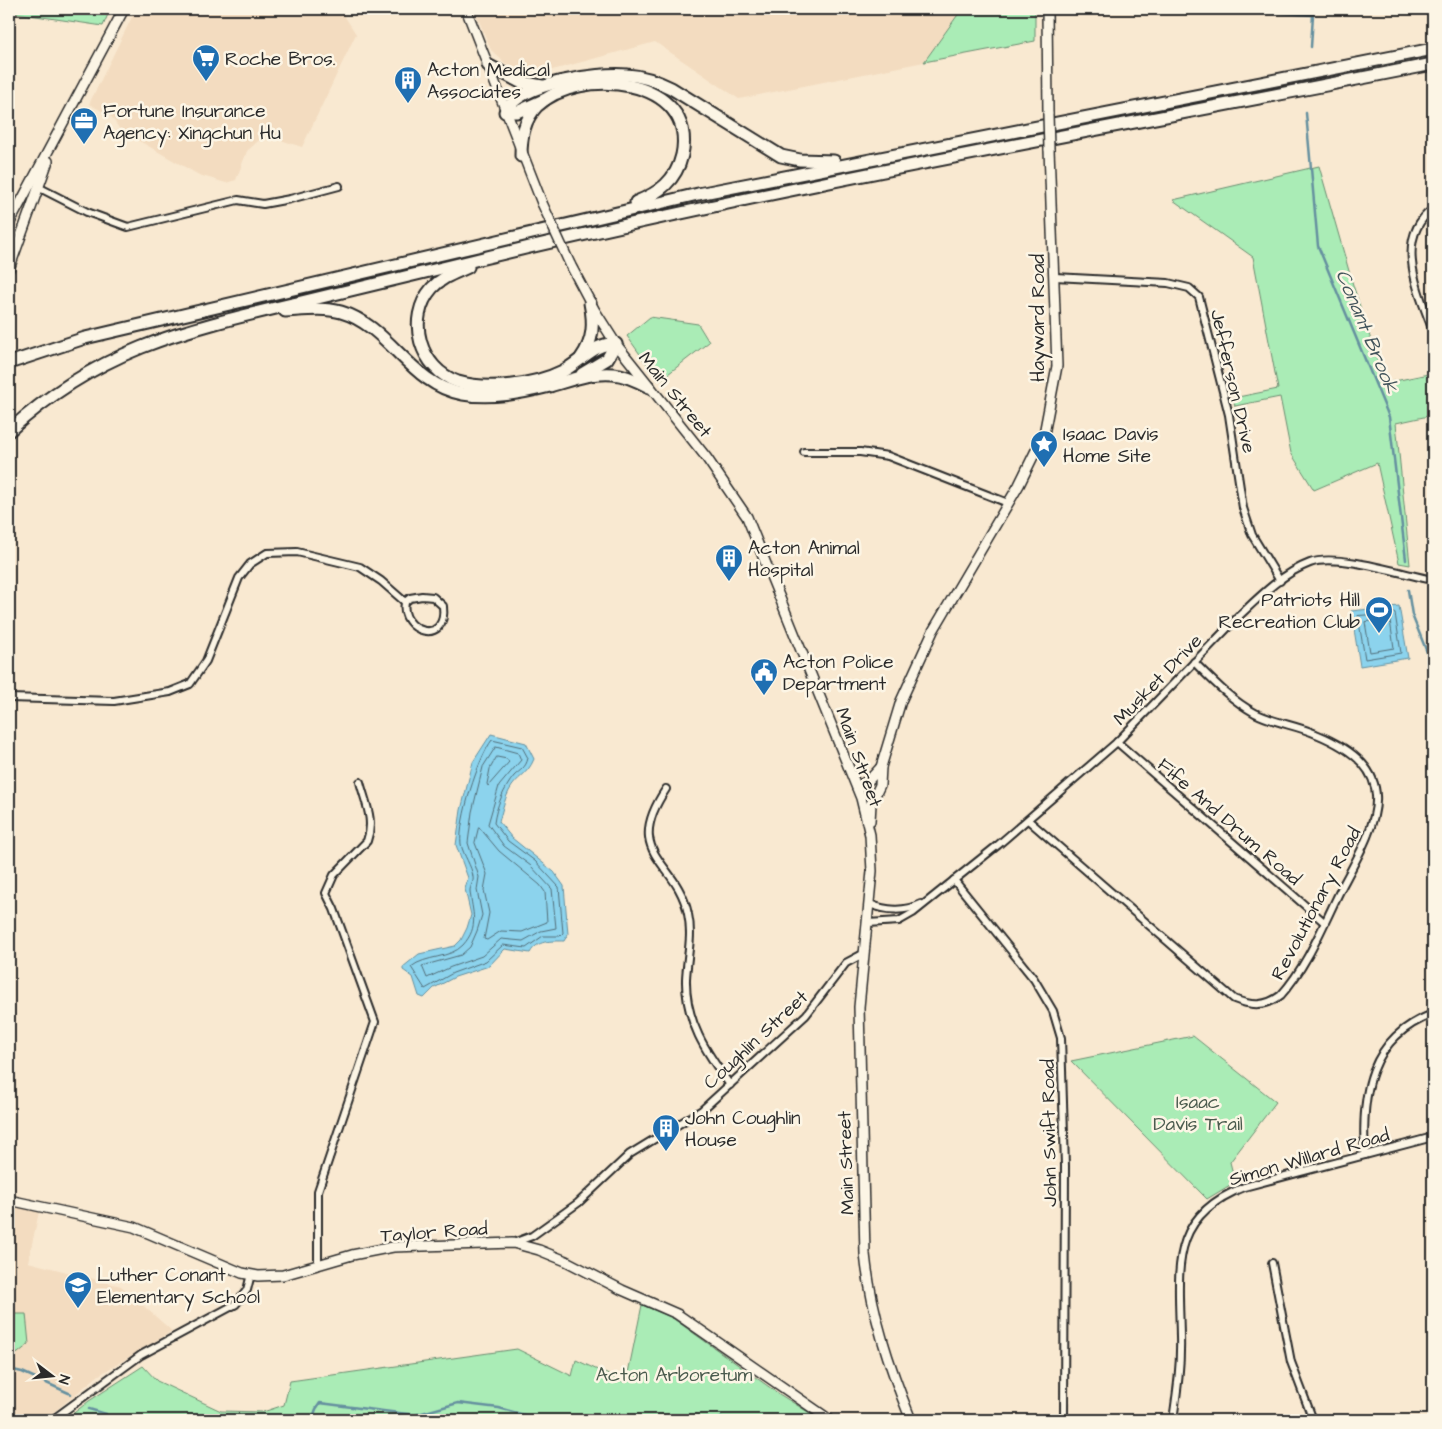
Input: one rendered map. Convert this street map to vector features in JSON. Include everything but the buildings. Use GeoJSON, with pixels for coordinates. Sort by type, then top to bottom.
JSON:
{"type":"FeatureCollection","features":[{"type":"Feature","properties":{"kind":"highway"},"geometry":{"type":"LineString","coordinates":[[9,363],[86,338],[604,215],[860,161],[1433,49]]}},
{"type":"Feature","properties":{"kind":"highway"},"geometry":{"type":"LineString","coordinates":[[9,431],[52,395],[117,357],[172,335],[253,313],[752,197],[1433,64]]}},
{"type":"Feature","properties":{"kind":"highway"},"geometry":{"type":"LineString","coordinates":[[488,65],[525,84],[539,86],[602,75],[626,75],[647,79],[682,94],[781,156],[805,161],[860,161]]}},
{"type":"Feature","properties":{"kind":"highway"},"geometry":{"type":"LineString","coordinates":[[505,112],[516,100],[556,84]]}},
{"type":"Feature","properties":{"kind":"highway"},"geometry":{"type":"LineString","coordinates":[[505,112],[517,112],[583,87],[611,84],[627,85],[654,93],[667,104],[676,117],[682,131],[683,149],[678,166],[670,180],[657,193],[604,215]]}},
{"type":"Feature","properties":{"kind":"highway"},"geometry":{"type":"LineString","coordinates":[[522,156],[521,138],[526,122],[535,109],[546,100]]}},
{"type":"Feature","properties":{"kind":"highway"},"geometry":{"type":"LineString","coordinates":[[493,256],[446,277],[427,294],[420,311],[418,328],[421,344],[430,361],[441,372],[452,379],[480,385],[506,384],[539,379],[557,374],[604,346],[616,344]]}},
{"type":"Feature","properties":{"kind":"highway"},"geometry":{"type":"LineString","coordinates":[[574,364],[585,352],[592,338],[593,321],[590,303]]}},
{"type":"Feature","properties":{"kind":"highway"},"geometry":{"type":"LineString","coordinates":[[253,313],[325,309],[349,315],[372,330],[425,378],[442,388],[462,394],[516,393],[562,382],[612,374],[628,378],[649,387]]}},
{"type":"Feature","properties":{"kind":"highway"},"geometry":{"type":"LineString","coordinates":[[562,382],[598,366],[610,355],[616,344]]}},
{"type":"Feature","properties":{"kind":"main road"},"geometry":{"type":"LineString","coordinates":[[9,224],[124,9]]}},
{"type":"Feature","properties":{"kind":"main road","name":"Main Street"},"geometry":{"type":"LineString","coordinates":[[466,9],[522,156],[570,264],[590,303],[616,344],[706,457],[747,517],[861,798],[870,835],[872,871],[859,1007],[865,1254],[868,1286],[880,1334],[911,1420]]}},
{"type":"Feature","properties":{"kind":"main road","name":"Hayward Road"},"geometry":{"type":"LineString","coordinates":[[870,835],[871,804],[880,786],[881,767],[901,701],[933,631],[1033,459],[1044,434],[1050,413],[1057,366],[1048,114],[1047,9]]}},
{"type":"Feature","properties":{"kind":"main road"},"geometry":{"type":"LineString","coordinates":[[9,269],[58,135]]}},
{"type":"Feature","properties":{"kind":"main road"},"geometry":{"type":"LineString","coordinates":[[857,787],[869,780],[881,767]]}},
{"type":"Feature","properties":{"kind":"main road"},"geometry":{"type":"LineString","coordinates":[[861,798],[866,799],[876,791]]}},
{"type":"Feature","properties":{"kind":"main road","name":"Taylor Road"},"geometry":{"type":"LineString","coordinates":[[9,1200],[134,1227],[251,1274],[284,1275],[352,1255],[393,1247],[513,1243],[539,1250],[566,1261],[622,1290],[677,1314],[830,1420]]}},
{"type":"Feature","properties":{"kind":"street"},"geometry":{"type":"LineString","coordinates":[[38,187],[87,212],[128,227],[238,200],[263,204],[339,186]]}},
{"type":"Feature","properties":{"kind":"street"},"geometry":{"type":"LineString","coordinates":[[1433,209],[1419,227],[1411,257],[1419,292],[1433,331]]}},
{"type":"Feature","properties":{"kind":"street","name":"Jefferson Drive"},"geometry":{"type":"LineString","coordinates":[[1055,277],[1168,283],[1189,288],[1199,297],[1229,415],[1243,508],[1252,535],[1280,581]]}},
{"type":"Feature","properties":{"kind":"street"},"geometry":{"type":"LineString","coordinates":[[804,452],[860,452],[888,456],[1008,503]]}},
{"type":"Feature","properties":{"kind":"street"},"geometry":{"type":"LineString","coordinates":[[9,698],[114,701],[170,692],[190,684],[201,671],[239,578],[250,564],[267,553],[297,552],[360,567],[381,581],[406,602]]}},
{"type":"Feature","properties":{"kind":"street","name":"Musket Drive"},"geometry":{"type":"LineString","coordinates":[[868,924],[899,921],[931,899],[1028,820],[1117,742],[1260,596],[1280,581],[1311,563],[1339,560],[1433,580]]}},
{"type":"Feature","properties":{"kind":"street"},"geometry":{"type":"LineString","coordinates":[[416,596],[433,597],[443,606],[443,620],[439,627],[425,632],[417,629],[405,614],[406,602],[416,596]]}},
{"type":"Feature","properties":{"kind":"street","name":"Revolutionary Road"},"geometry":{"type":"LineString","coordinates":[[1028,820],[1127,904],[1234,999],[1254,1005],[1265,1004],[1281,996],[1292,980],[1360,857],[1376,814],[1376,796],[1368,770],[1350,751],[1315,733],[1254,712],[1217,686],[1194,662]]}},
{"type":"Feature","properties":{"kind":"street","name":"Fife And Drum Road"},"geometry":{"type":"LineString","coordinates":[[1117,742],[1324,922]]}},
{"type":"Feature","properties":{"kind":"street"},"geometry":{"type":"LineString","coordinates":[[318,1266],[318,1191],[375,1022],[334,909],[326,893],[334,875],[367,841],[370,834],[370,813],[360,782]]}},
{"type":"Feature","properties":{"kind":"street"},"geometry":{"type":"LineString","coordinates":[[666,788],[652,809],[649,838],[656,859],[676,884],[688,914],[690,943],[686,999],[691,1018],[699,1040],[730,1085]]}},
{"type":"Feature","properties":{"kind":"street","name":"John Swift Road"},"geometry":{"type":"LineString","coordinates":[[954,880],[1034,978],[1053,1011],[1061,1038],[1064,1166],[1064,1420]]}},
{"type":"Feature","properties":{"kind":"street","name":"Musket Drive"},"geometry":{"type":"LineString","coordinates":[[870,904],[881,909],[895,910],[915,907],[931,899]]}},
{"type":"Feature","properties":{"kind":"street","name":"Coughlin Street"},"geometry":{"type":"LineString","coordinates":[[513,1243],[532,1236],[578,1203],[630,1154],[702,1110],[806,1015],[846,963],[863,954]]}},
{"type":"Feature","properties":{"kind":"street"},"geometry":{"type":"LineString","coordinates":[[1364,1155],[1366,1095],[1374,1068],[1382,1053],[1399,1033],[1413,1023],[1433,1014]]}},
{"type":"Feature","properties":{"kind":"street","name":"Simon Willard Road"},"geometry":{"type":"LineString","coordinates":[[1172,1420],[1180,1376],[1179,1266],[1185,1241],[1199,1215],[1218,1199],[1244,1187],[1433,1137]]}},
{"type":"Feature","properties":{"kind":"street"},"geometry":{"type":"LineString","coordinates":[[1272,1263],[1291,1362],[1313,1420]]}},
{"type":"Feature","properties":{"kind":"street"},"geometry":{"type":"LineString","coordinates":[[52,1420],[141,1355],[236,1304],[248,1290],[251,1274]]}},
{"type":"Feature","properties":{"kind":"shaded area"},"geometry":{"type":"Polygon","coordinates":[[[136,9],[340,9],[356,34],[302,147],[265,135],[247,151],[236,180],[226,183],[199,175],[120,130],[111,116],[89,104],[136,9]]]}},
{"type":"Feature","properties":{"kind":"shaded area"},"geometry":{"type":"Polygon","coordinates":[[[474,9],[962,9],[924,62],[739,99],[655,42],[545,72],[523,71],[505,63],[491,50],[474,9]]]}},
{"type":"Feature","properties":{"kind":"shaded area","name":"Luther Conant Elementary School"},"geometry":{"type":"Polygon","coordinates":[[[9,1204],[39,1212],[28,1262],[121,1286],[172,1331],[99,1375],[44,1420],[9,1420],[9,1204]]]}},
{"type":"Feature","properties":{"kind":"green space"},"geometry":{"type":"Polygon","coordinates":[[[9,9],[92,9],[109,12],[103,26],[9,12],[9,9]]]}},
{"type":"Feature","properties":{"kind":"green space"},"geometry":{"type":"Polygon","coordinates":[[[962,9],[1035,9],[1035,41],[924,62],[962,9]]]}},
{"type":"Feature","properties":{"kind":"green space"},"geometry":{"type":"Polygon","coordinates":[[[1319,166],[1353,285],[1385,383],[1433,373],[1433,415],[1396,423],[1410,565],[1399,563],[1377,463],[1314,490],[1291,453],[1280,397],[1235,406],[1233,398],[1278,389],[1253,257],[1173,200],[1319,166]]]}},
{"type":"Feature","properties":{"kind":"green space"},"geometry":{"type":"Polygon","coordinates":[[[650,317],[698,324],[709,342],[659,381],[627,336],[650,317]]]}},
{"type":"Feature","properties":{"kind":"green space","name":"Isaac Davis Trail"},"geometry":{"type":"Polygon","coordinates":[[[1193,1036],[1276,1102],[1230,1162],[1235,1182],[1207,1199],[1071,1061],[1193,1036]]]}},
{"type":"Feature","properties":{"kind":"green space","name":"Acton Arboretum"},"geometry":{"type":"Polygon","coordinates":[[[642,1305],[671,1317],[779,1394],[821,1420],[65,1420],[89,1401],[143,1366],[157,1381],[221,1411],[263,1412],[284,1405],[290,1381],[517,1349],[572,1376],[576,1360],[626,1383],[642,1305]]]}},
{"type":"Feature","properties":{"kind":"green space"},"geometry":{"type":"Polygon","coordinates":[[[9,1314],[26,1314],[29,1344],[18,1353],[9,1357],[9,1314]]]}},
{"type":"Feature","properties":{"kind":"water","name":"Patriots Hill Recreation Club"},"geometry":{"type":"Polygon","coordinates":[[[1399,606],[1408,658],[1360,666],[1351,611],[1399,606]]]}},
{"type":"Feature","properties":{"kind":"water"},"geometry":{"type":"Polygon","coordinates":[[[491,734],[526,743],[534,759],[509,791],[499,822],[512,838],[554,872],[564,886],[568,934],[564,941],[540,943],[530,953],[505,949],[489,966],[455,977],[434,988],[424,998],[419,996],[413,977],[403,970],[403,967],[419,954],[455,946],[461,940],[467,928],[471,915],[465,889],[468,878],[456,845],[461,810],[473,762],[491,734]]]}},
{"type":"Feature","properties":{"kind":"waterway","name":"Conant Brook"},"geometry":{"type":"LineString","coordinates":[[1220,9],[1313,15],[1311,47]]}},
{"type":"Feature","properties":{"kind":"waterway","name":"Conant Brook"},"geometry":{"type":"LineString","coordinates":[[1306,113],[1318,246],[1389,417],[1406,560]]}},
{"type":"Feature","properties":{"kind":"waterway","name":"Conant Brook"},"geometry":{"type":"LineString","coordinates":[[1408,590],[1412,615],[1433,667]]}},
{"type":"Feature","properties":{"kind":"waterway"},"geometry":{"type":"LineString","coordinates":[[9,1369],[22,1372],[71,1394]]}},
{"type":"Feature","properties":{"kind":"waterway"},"geometry":{"type":"LineString","coordinates":[[312,1420],[320,1403],[415,1415],[458,1403],[499,1408],[542,1420]]}},
{"type":"Feature","properties":{"kind":"waterway"},"geometry":{"type":"LineString","coordinates":[[89,1409],[106,1414],[107,1420]]}},
{"type":"Feature","properties":{"kind":"waterway"},"geometry":{"type":"LineString","coordinates":[[717,1420],[721,1418],[747,1420]]}},
{"type":"Feature","properties":{"kind":"place","name":"Roche Bros."},"geometry":{"type":"Point","coordinates":[206,82]}},
{"type":"Feature","properties":{"kind":"place","name":"Acton Medical Associates"},"geometry":{"type":"Point","coordinates":[408,104]}},
{"type":"Feature","properties":{"kind":"place","name":"Fortune Insurance Agency: Xingchun Hu"},"geometry":{"type":"Point","coordinates":[84,145]}},
{"type":"Feature","properties":{"kind":"place","name":"Isaac Davis Home Site"},"geometry":{"type":"Point","coordinates":[1044,468]}},
{"type":"Feature","properties":{"kind":"place","name":"Acton Animal Hospital"},"geometry":{"type":"Point","coordinates":[729,582]}},
{"type":"Feature","properties":{"kind":"place","name":"Patriots Hill Recreation Club"},"geometry":{"type":"Point","coordinates":[1379,634]}},
{"type":"Feature","properties":{"kind":"place","name":"Acton Police Department"},"geometry":{"type":"Point","coordinates":[764,696]}},
{"type":"Feature","properties":{"kind":"place","name":"John Coughlin House"},"geometry":{"type":"Point","coordinates":[666,1152]}},
{"type":"Feature","properties":{"kind":"place","name":"Luther Conant Elementary School"},"geometry":{"type":"Point","coordinates":[78,1309]}}]}
